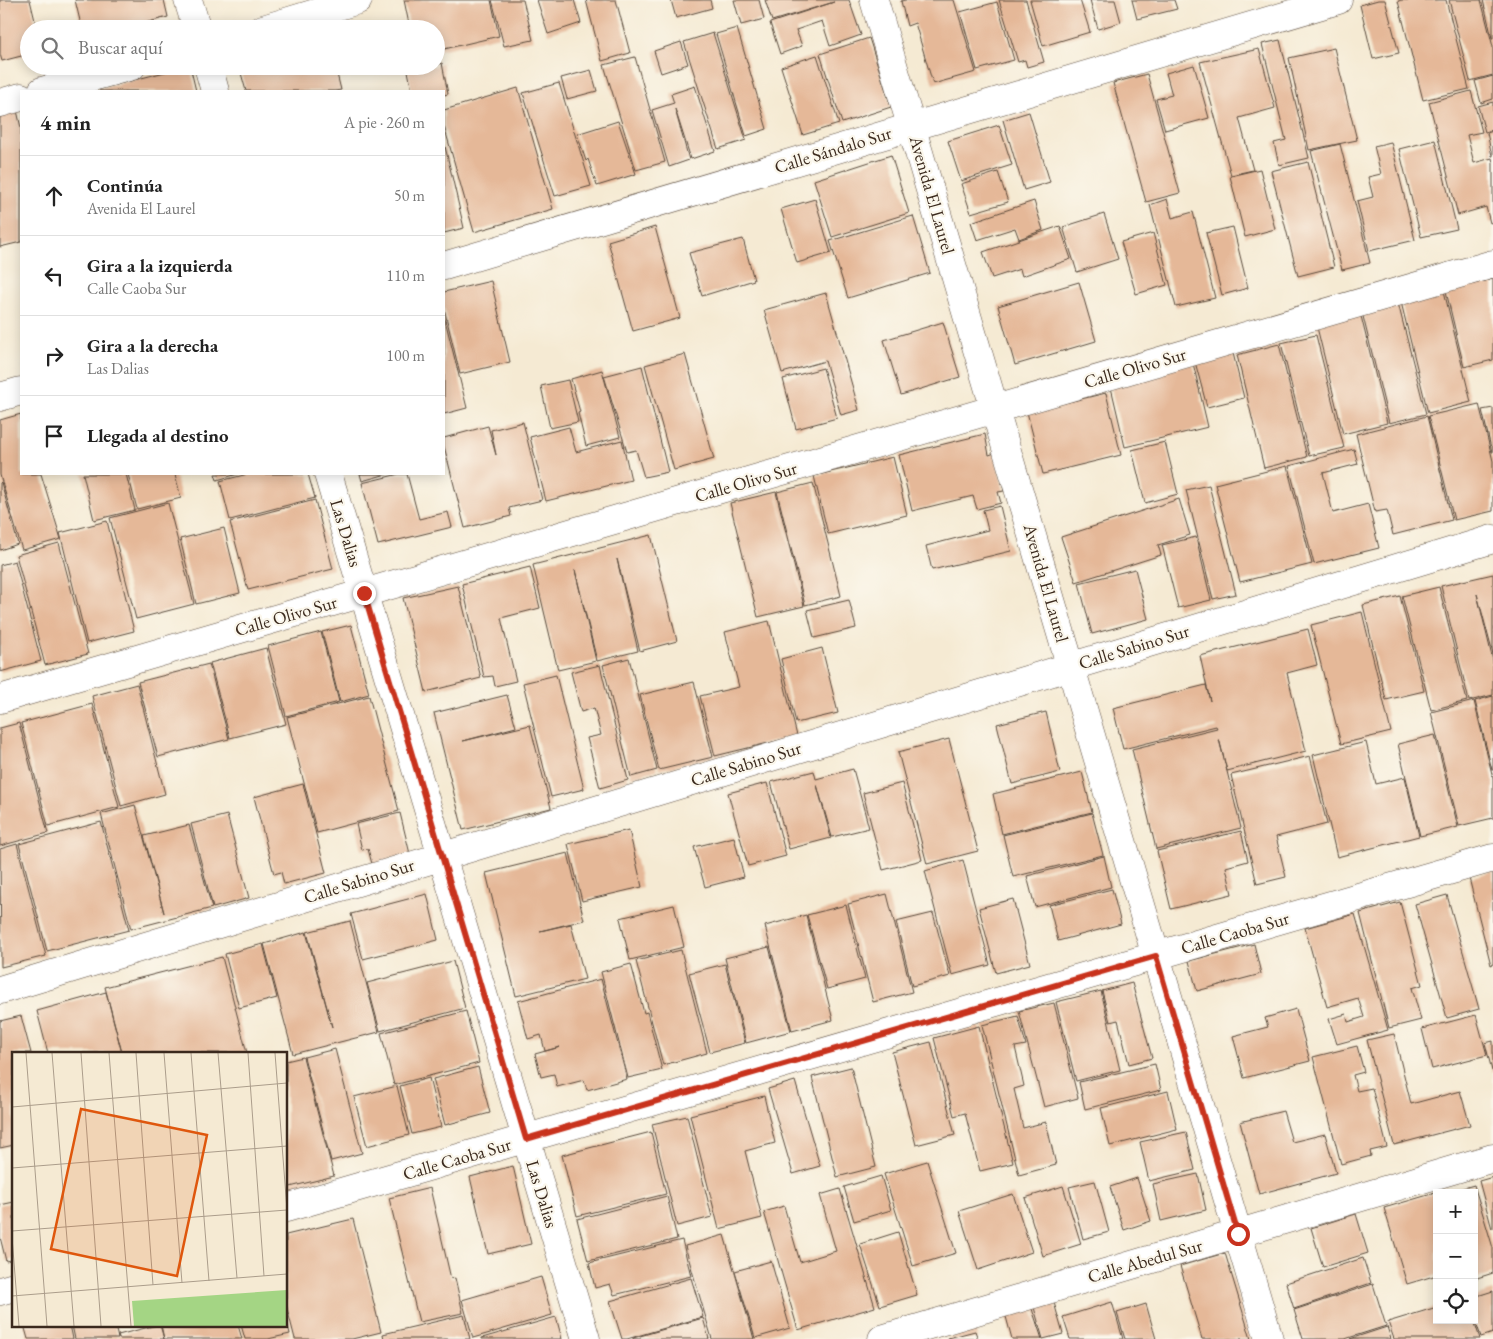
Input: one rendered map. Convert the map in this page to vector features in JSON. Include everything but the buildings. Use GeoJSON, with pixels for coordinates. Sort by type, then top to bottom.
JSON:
{"type":"FeatureCollection","features":[{"type":"Feature","properties":{"kind":"street"},"geometry":{"type":"LineString","coordinates":[[188,0],[194,20]]}},
{"type":"Feature","properties":{"kind":"street"},"geometry":{"type":"LineString","coordinates":[[292,20],[358,0]]}},
{"type":"Feature","properties":{"kind":"street","name":"Avenida El Laurel"},"geometry":{"type":"LineString","coordinates":[[874,0],[1269,1339]]}},
{"type":"Feature","properties":{"kind":"street","name":"Calle Sándalo Sur"},"geometry":{"type":"LineString","coordinates":[[445,266],[1338,0]]}},
{"type":"Feature","properties":{"kind":"street"},"geometry":{"type":"LineString","coordinates":[[46,90],[100,75]]}},
{"type":"Feature","properties":{"kind":"street"},"geometry":{"type":"LineString","coordinates":[[211,75],[215,90]]}},
{"type":"Feature","properties":{"kind":"street"},"geometry":{"type":"LineString","coordinates":[[0,103],[20,97]]}},
{"type":"Feature","properties":{"kind":"street","name":"Calle Olivo Sur"},"geometry":{"type":"LineString","coordinates":[[0,699],[1493,264]]}},
{"type":"Feature","properties":{"kind":"street"},"geometry":{"type":"LineString","coordinates":[[0,397],[20,391]]}},
{"type":"Feature","properties":{"kind":"street","name":"Las Dalias"},"geometry":{"type":"LineString","coordinates":[[328,475],[586,1339]]}},
{"type":"Feature","properties":{"kind":"street","name":"Calle Sabino Sur"},"geometry":{"type":"LineString","coordinates":[[0,990],[1493,539]]}},
{"type":"Feature","properties":{"kind":"street","name":"Calle Caoba Sur"},"geometry":{"type":"LineString","coordinates":[[288,1207],[1493,858]]}},
{"type":"Feature","properties":{"kind":"street","name":"Calle Abedul Sur"},"geometry":{"type":"LineString","coordinates":[[882,1339],[1493,1158]]}},
{"type":"Feature","properties":{"kind":"route"},"geometry":{"type":"LineString","coordinates":[[364,593],[526,1139],[1156,956],[1238,1234]]}}]}
